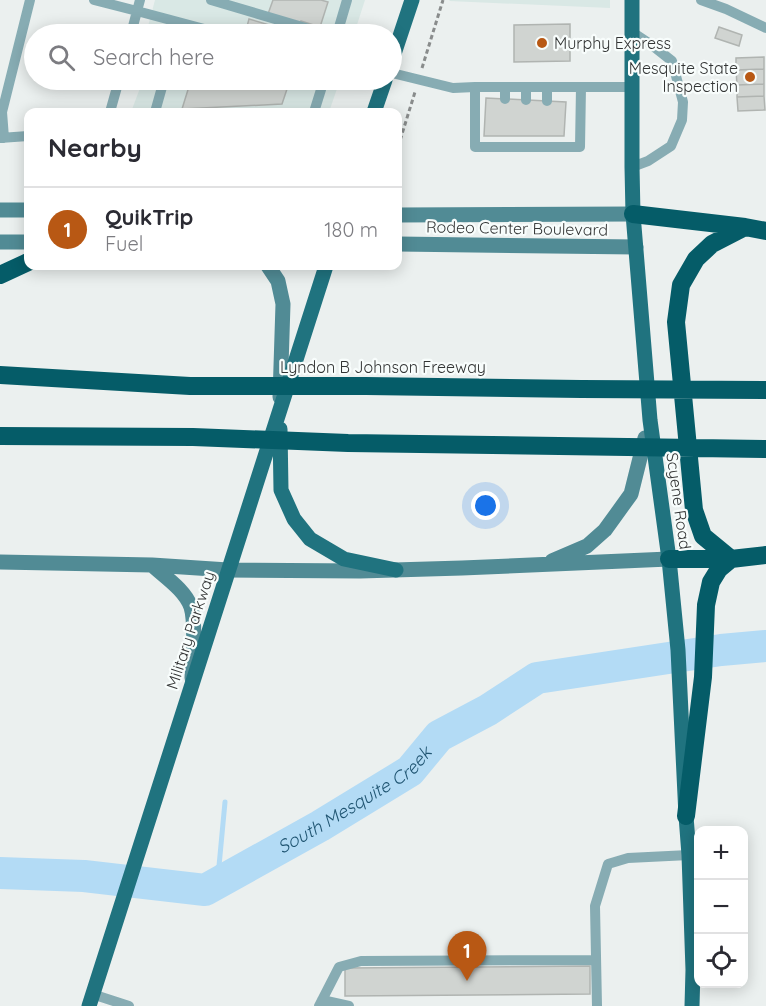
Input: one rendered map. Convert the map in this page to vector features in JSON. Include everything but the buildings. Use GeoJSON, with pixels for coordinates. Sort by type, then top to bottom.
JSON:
{"type":"FeatureCollection","features":[{"type":"Feature","properties":{"kind":"highway"},"geometry":{"type":"LineString","coordinates":[[633,214],[766,231]]}},
{"type":"Feature","properties":{"kind":"highway"},"geometry":{"type":"LineString","coordinates":[[731,559],[703,536],[694,510],[676,322],[681,285],[696,259],[712,244],[745,227]]}},
{"type":"Feature","properties":{"kind":"highway"},"geometry":{"type":"LineString","coordinates":[[0,274],[24,264]]}},
{"type":"Feature","properties":{"kind":"highway","name":"Lyndon B Johnson Freeway"},"geometry":{"type":"LineString","coordinates":[[0,375],[190,386],[766,390]]}},
{"type":"Feature","properties":{"kind":"highway"},"geometry":{"type":"LineString","coordinates":[[0,436],[193,437],[348,443],[766,449]]}},
{"type":"Feature","properties":{"kind":"highway"},"geometry":{"type":"LineString","coordinates":[[669,560],[731,559],[766,555]]}},
{"type":"Feature","properties":{"kind":"highway"},"geometry":{"type":"LineString","coordinates":[[686,816],[689,733],[703,677],[706,605],[711,582],[719,569],[731,559]]}},
{"type":"Feature","properties":{"kind":"main road"},"geometry":{"type":"LineString","coordinates":[[402,30],[412,0]]}},
{"type":"Feature","properties":{"kind":"main road","name":"Scyene Road"},"geometry":{"type":"LineString","coordinates":[[632,0],[633,214],[650,420],[689,733]]}},
{"type":"Feature","properties":{"kind":"main road"},"geometry":{"type":"LineString","coordinates":[[370,108],[380,90]]}},
{"type":"Feature","properties":{"kind":"main road"},"geometry":{"type":"LineString","coordinates":[[375,108],[381,90]]}},
{"type":"Feature","properties":{"kind":"main road"},"geometry":{"type":"LineString","coordinates":[[0,210],[24,210]]}},
{"type":"Feature","properties":{"kind":"main road","name":"Rodeo Center Boulevard"},"geometry":{"type":"LineString","coordinates":[[402,215],[633,214]]}},
{"type":"Feature","properties":{"kind":"main road"},"geometry":{"type":"LineString","coordinates":[[0,242],[24,242]]}},
{"type":"Feature","properties":{"kind":"main road","name":"Rodeo Center Boulevard"},"geometry":{"type":"LineString","coordinates":[[402,244],[636,247]]}},
{"type":"Feature","properties":{"kind":"main road"},"geometry":{"type":"LineString","coordinates":[[271,270],[278,281],[283,304],[280,408],[281,490],[294,519],[310,539],[344,558],[396,570]]}},
{"type":"Feature","properties":{"kind":"main road","name":"Military Parkway"},"geometry":{"type":"LineString","coordinates":[[91,1000],[325,270]]}},
{"type":"Feature","properties":{"kind":"main road"},"geometry":{"type":"LineString","coordinates":[[543,564],[587,546],[605,530],[631,494],[650,420]]}},
{"type":"Feature","properties":{"kind":"main road"},"geometry":{"type":"LineString","coordinates":[[0,562],[152,565],[228,570],[360,571],[669,560]]}},
{"type":"Feature","properties":{"kind":"main road"},"geometry":{"type":"LineString","coordinates":[[152,565],[182,593],[190,607],[193,624],[192,682]]}},
{"type":"Feature","properties":{"kind":"main road"},"geometry":{"type":"LineString","coordinates":[[686,816],[693,970],[692,1006]]}},
{"type":"Feature","properties":{"kind":"lane"},"geometry":{"type":"LineString","coordinates":[[24,136],[2,138],[2,112],[30,0]]}},
{"type":"Feature","properties":{"kind":"lane"},"geometry":{"type":"LineString","coordinates":[[94,0],[138,6],[184,24]]}},
{"type":"Feature","properties":{"kind":"lane"},"geometry":{"type":"LineString","coordinates":[[211,0],[292,24]]}},
{"type":"Feature","properties":{"kind":"lane"},"geometry":{"type":"LineString","coordinates":[[340,24],[347,0]]}},
{"type":"Feature","properties":{"kind":"lane"},"geometry":{"type":"LineString","coordinates":[[701,0],[766,28]]}},
{"type":"Feature","properties":{"kind":"lane"},"geometry":{"type":"LineString","coordinates":[[133,24],[138,6]]}},
{"type":"Feature","properties":{"kind":"lane"},"geometry":{"type":"LineString","coordinates":[[632,32],[672,61],[683,102],[682,120],[671,146],[632,167]]}},
{"type":"Feature","properties":{"kind":"lane"},"geometry":{"type":"LineString","coordinates":[[402,75],[453,88],[632,87]]}},
{"type":"Feature","properties":{"kind":"lane"},"geometry":{"type":"LineString","coordinates":[[475,87],[475,147],[505,141],[545,141],[580,147],[581,87]]}},
{"type":"Feature","properties":{"kind":"lane"},"geometry":{"type":"LineString","coordinates":[[505,87],[505,99]]}},
{"type":"Feature","properties":{"kind":"lane"},"geometry":{"type":"LineString","coordinates":[[526,87],[526,100]]}},
{"type":"Feature","properties":{"kind":"lane"},"geometry":{"type":"LineString","coordinates":[[547,87],[547,101]]}},
{"type":"Feature","properties":{"kind":"lane"},"geometry":{"type":"LineString","coordinates":[[111,108],[116,90]]}},
{"type":"Feature","properties":{"kind":"lane"},"geometry":{"type":"LineString","coordinates":[[155,108],[161,90]]}},
{"type":"Feature","properties":{"kind":"lane"},"geometry":{"type":"LineString","coordinates":[[315,108],[321,90]]}},
{"type":"Feature","properties":{"kind":"lane"},"geometry":{"type":"LineString","coordinates":[[597,1006],[594,906],[608,864],[628,858],[689,855]]}},
{"type":"Feature","properties":{"kind":"lane"},"geometry":{"type":"LineString","coordinates":[[349,1006],[320,1003],[339,967],[361,961],[596,960]]}},
{"type":"Feature","properties":{"kind":"lane"},"geometry":{"type":"LineString","coordinates":[[91,1000],[129,1006]]}},
{"type":"Feature","properties":{"kind":"shaded area"},"geometry":{"type":"Polygon","coordinates":[[[155,0],[365,0],[357,24],[149,24],[155,0]]]}},
{"type":"Feature","properties":{"kind":"shaded area"},"geometry":{"type":"Polygon","coordinates":[[[610,0],[610,8],[449,1],[610,0]]]}},
{"type":"Feature","properties":{"kind":"shaded area"},"geometry":{"type":"Polygon","coordinates":[[[139,90],[337,90],[330,108],[132,108],[139,90]]]}},
{"type":"Feature","properties":{"kind":"waterway","name":"South Mesquite Creek"},"geometry":{"type":"LineString","coordinates":[[0,873],[84,876],[205,890],[320,826],[410,771],[439,736],[488,710],[537,678],[721,650],[766,646]]}},
{"type":"Feature","properties":{"kind":"waterway"},"geometry":{"type":"LineString","coordinates":[[197,889],[219,866],[225,802]]}},
{"type":"Feature","properties":{"kind":"place","name":"Murphy Express"},"geometry":{"type":"Point","coordinates":[542,43]}},
{"type":"Feature","properties":{"kind":"place","name":"Mesquite State Inspection"},"geometry":{"type":"Point","coordinates":[750,77]}},
{"type":"Feature","properties":{"kind":"place","name":"QuikTrip"},"geometry":{"type":"Point","coordinates":[467,981]}}]}
